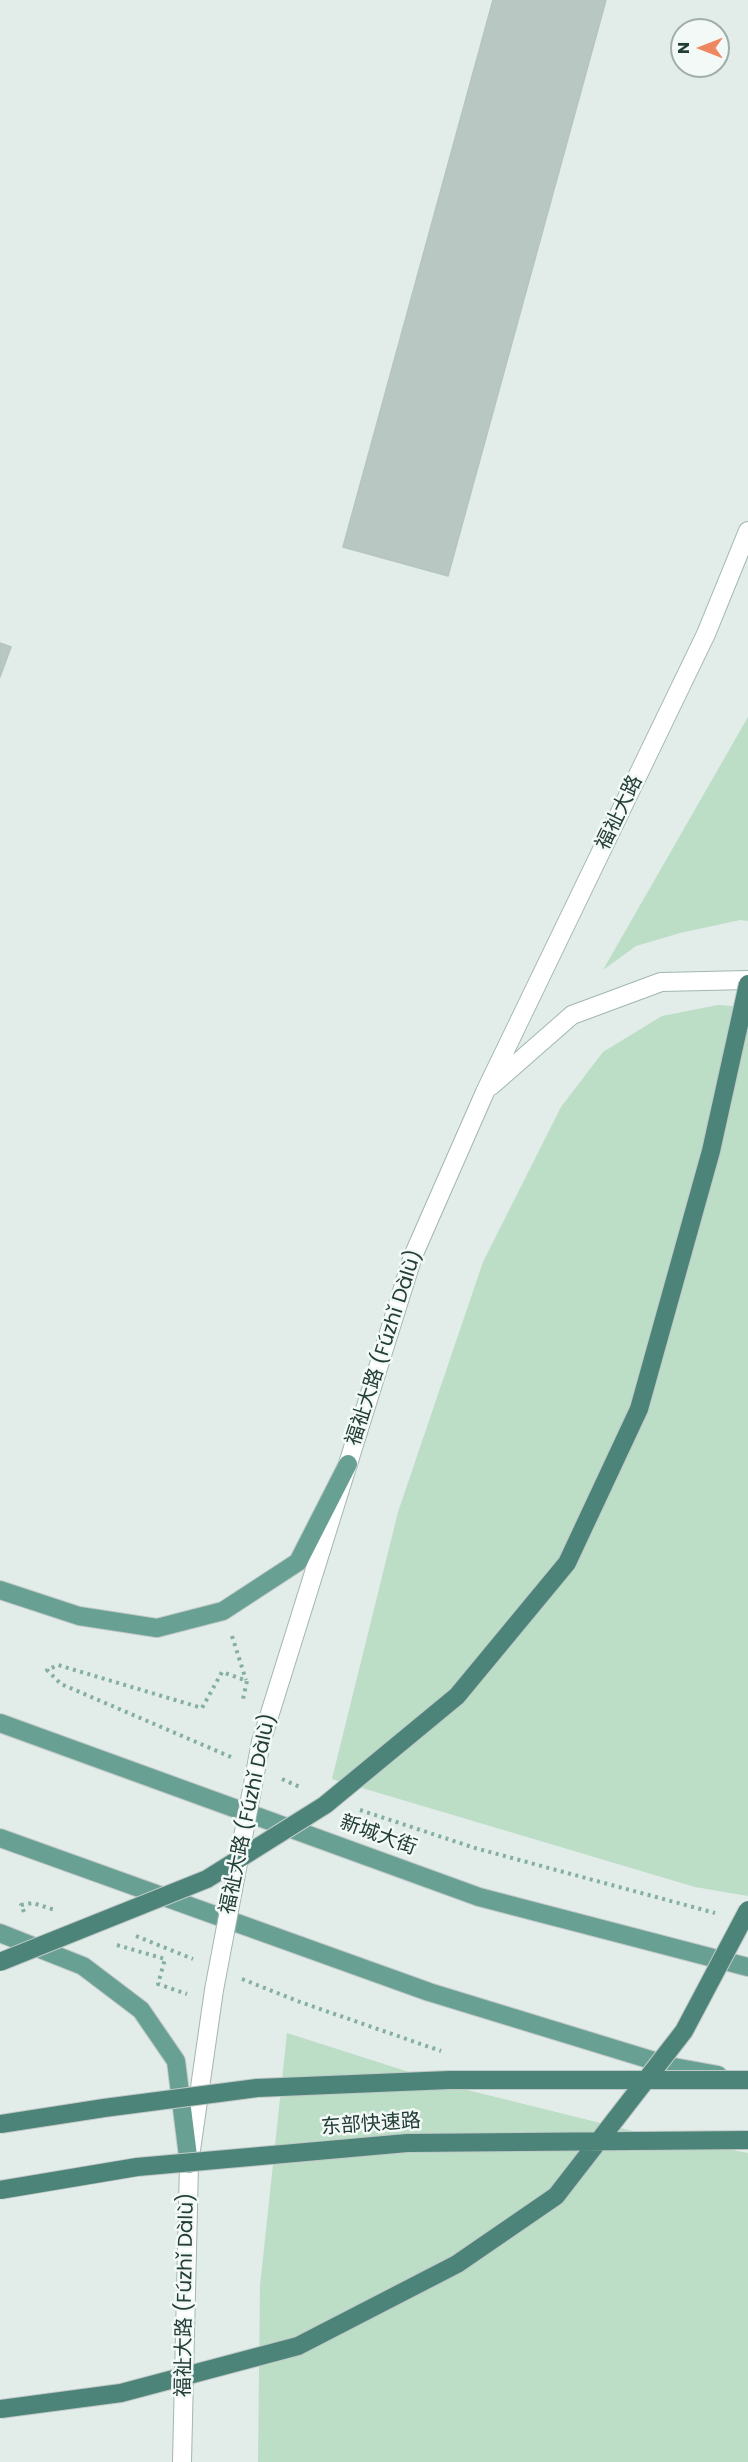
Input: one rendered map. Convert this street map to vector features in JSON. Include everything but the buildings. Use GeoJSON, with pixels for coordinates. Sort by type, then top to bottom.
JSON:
{"type":"FeatureCollection","features":[{"type":"Feature","properties":{"kind":"highway"},"geometry":{"type":"LineString","coordinates":[[0,1962],[207,1879],[326,1805],[457,1696],[567,1563],[639,1409],[711,1151],[748,984]]}},
{"type":"Feature","properties":{"kind":"highway"},"geometry":{"type":"LineString","coordinates":[[0,2409],[121,2393],[298,2346],[457,2264],[556,2196],[684,2031],[748,1910]]}},
{"type":"Feature","properties":{"kind":"highway","name":"东部快速路"},"geometry":{"type":"LineString","coordinates":[[0,2124],[257,2088],[449,2080],[748,2080]]}},
{"type":"Feature","properties":{"kind":"highway","name":"东部快速路"},"geometry":{"type":"LineString","coordinates":[[0,2190],[137,2167],[407,2143],[748,2140]]}},
{"type":"Feature","properties":{"kind":"main road","name":"福祉大路"},"geometry":{"type":"LineString","coordinates":[[485,1092],[706,634],[748,531]]}},
{"type":"Feature","properties":{"kind":"main road"},"geometry":{"type":"LineString","coordinates":[[485,1092],[572,1015],[661,982],[748,980]]}},
{"type":"Feature","properties":{"kind":"main road","name":"福祉大路 (Fúzhǐ Dàlù)"},"geometry":{"type":"LineString","coordinates":[[182,2462],[189,2164],[214,1990],[261,1742],[413,1256],[485,1092]]}},
{"type":"Feature","properties":{"kind":"main road"},"geometry":{"type":"LineString","coordinates":[[0,1590],[79,1616],[156,1628],[223,1611],[298,1563],[348,1464]]}},
{"type":"Feature","properties":{"kind":"main road","name":"新城大街"},"geometry":{"type":"LineString","coordinates":[[0,1723],[479,1897],[748,1967]]}},
{"type":"Feature","properties":{"kind":"main road"},"geometry":{"type":"LineString","coordinates":[[0,1838],[429,1992],[674,2067],[748,2080]]}},
{"type":"Feature","properties":{"kind":"main road"},"geometry":{"type":"LineString","coordinates":[[0,1933],[83,1966],[141,2010],[176,2061],[189,2164]]}},
{"type":"Feature","properties":{"kind":"path"},"geometry":{"type":"LineString","coordinates":[[238,1761],[61,1684],[47,1670],[58,1665],[202,1708],[222,1672],[247,1681],[243,1701]]}},
{"type":"Feature","properties":{"kind":"path"},"geometry":{"type":"LineString","coordinates":[[280,1779],[312,1792]]}},
{"type":"Feature","properties":{"kind":"path"},"geometry":{"type":"LineString","coordinates":[[354,1808],[475,1848],[725,1916]]}},
{"type":"Feature","properties":{"kind":"path"},"geometry":{"type":"LineString","coordinates":[[130,1934],[194,1959]]}},
{"type":"Feature","properties":{"kind":"path"},"geometry":{"type":"LineString","coordinates":[[165,1959],[158,1984],[192,1995]]}},
{"type":"Feature","properties":{"kind":"path"},"geometry":{"type":"LineString","coordinates":[[236,1977],[300,2002],[452,2054]]}},
{"type":"Feature","properties":{"kind":"green space"},"geometry":{"type":"Polygon","coordinates":[[[748,717],[748,921],[740,920],[680,933],[636,946],[603,970],[748,717]]]}},
{"type":"Feature","properties":{"kind":"green space"},"geometry":{"type":"Polygon","coordinates":[[[718,1005],[748,1007],[748,1896],[695,1887],[332,1779],[398,1512],[483,1262],[561,1107],[603,1052],[662,1016],[718,1005]]]}},
{"type":"Feature","properties":{"kind":"green space"},"geometry":{"type":"Polygon","coordinates":[[[287,2033],[459,2088],[645,2134],[748,2153],[748,2462],[258,2462],[260,2286],[287,2033]]]}}]}
